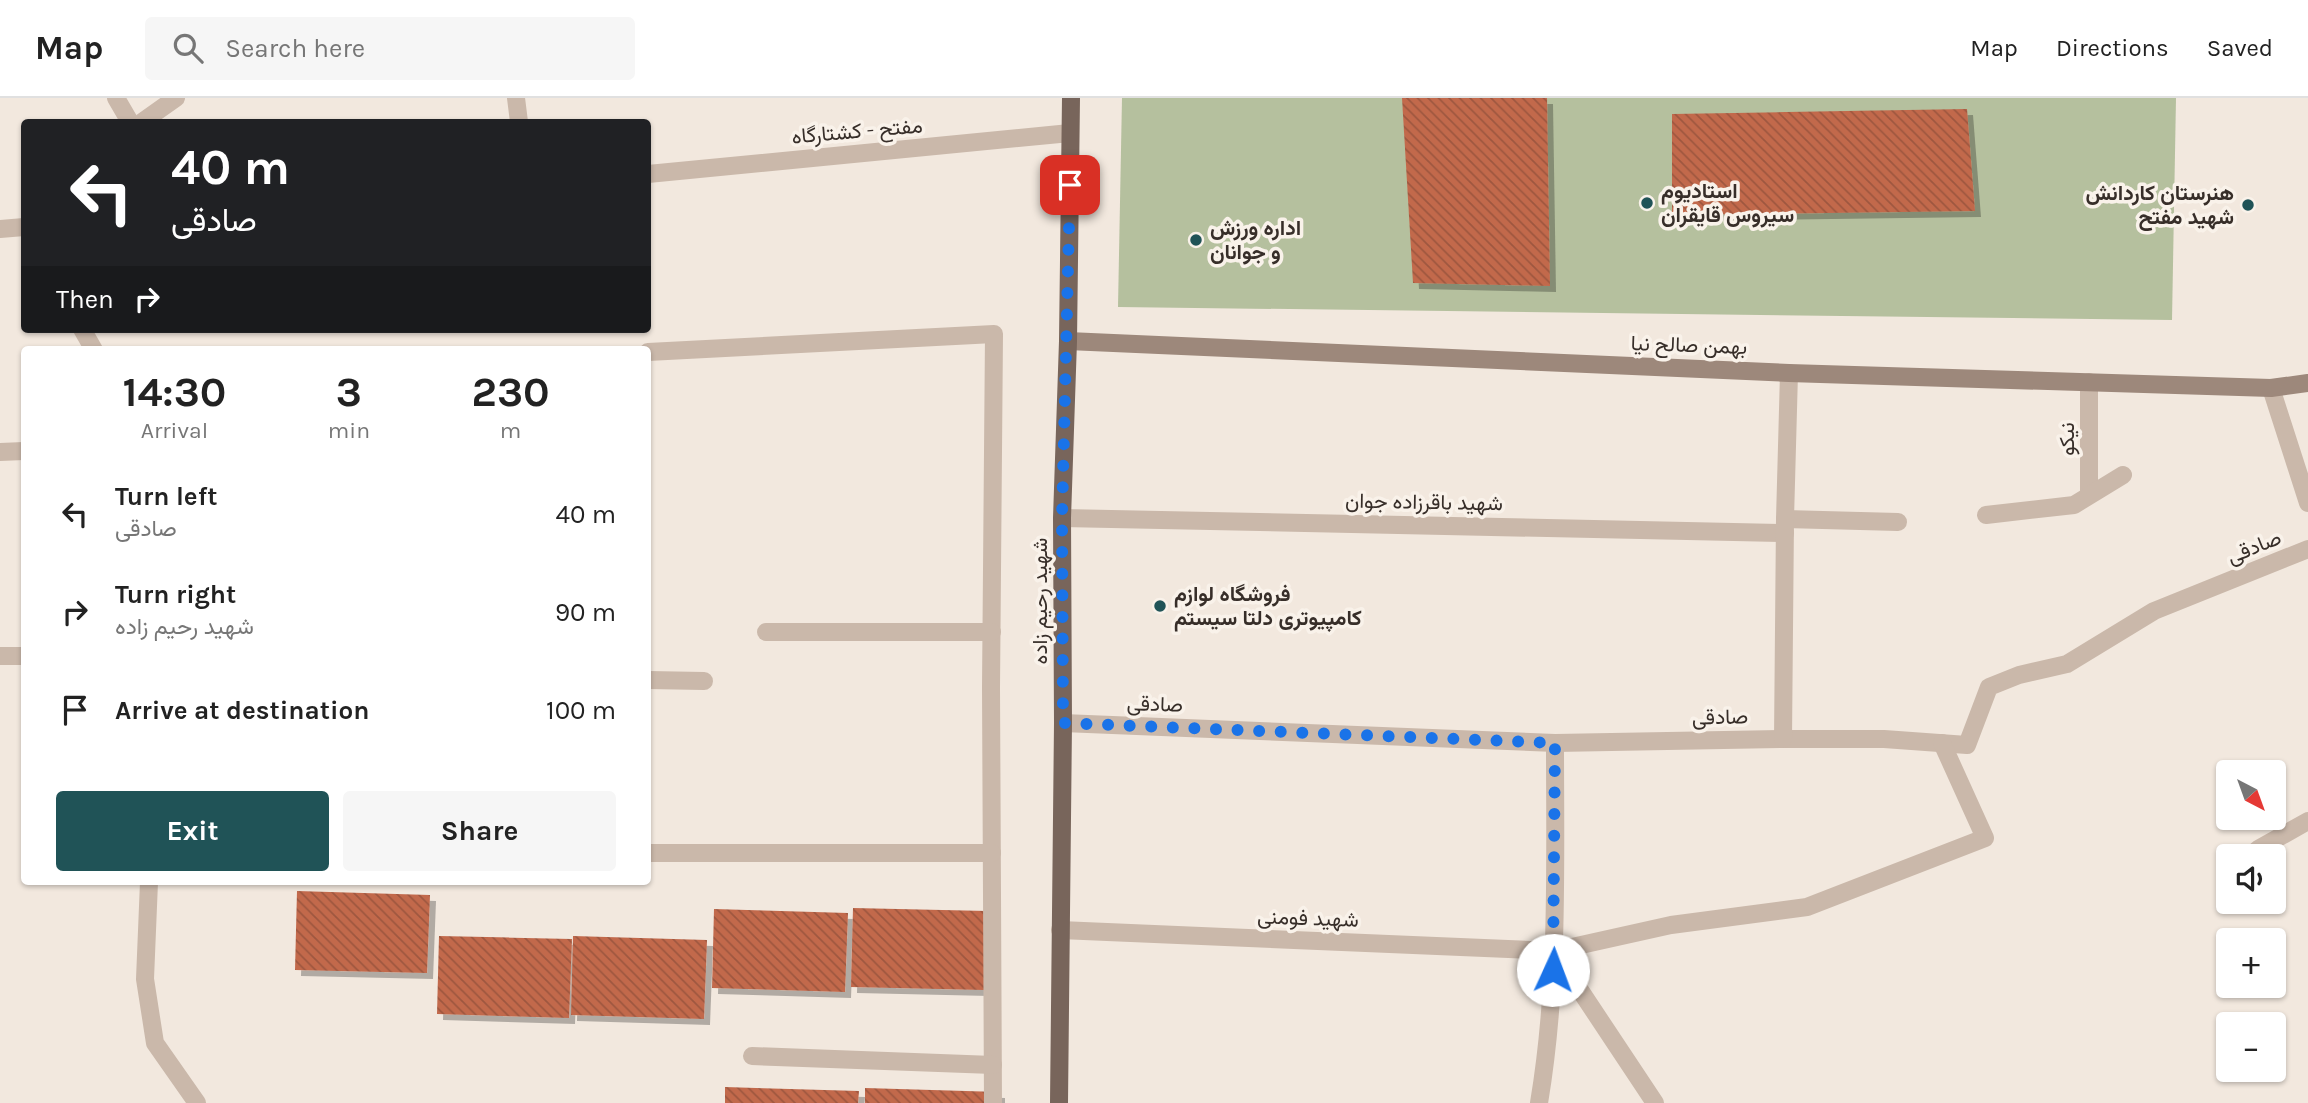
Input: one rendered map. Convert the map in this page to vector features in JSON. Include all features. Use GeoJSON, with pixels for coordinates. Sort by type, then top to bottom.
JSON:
{"type":"FeatureCollection","features":[{"type":"Feature","properties":{"kind":"main road","name":"شهید رحیم زاده"},"geometry":{"type":"LineString","coordinates":[[1059,1103],[1062,518],[1068,341],[1071,98]]}},
{"type":"Feature","properties":{"kind":"street"},"geometry":{"type":"LineString","coordinates":[[116,98],[128,119]]}},
{"type":"Feature","properties":{"kind":"street"},"geometry":{"type":"LineString","coordinates":[[146,119],[176,98]]}},
{"type":"Feature","properties":{"kind":"street"},"geometry":{"type":"LineString","coordinates":[[516,98],[519,119]]}},
{"type":"Feature","properties":{"kind":"street","name":"مفتح - کشتارگاه"},"geometry":{"type":"LineString","coordinates":[[651,174],[1070,133]]}},
{"type":"Feature","properties":{"kind":"street"},"geometry":{"type":"LineString","coordinates":[[0,229],[21,227]]}},
{"type":"Feature","properties":{"kind":"street"},"geometry":{"type":"LineString","coordinates":[[651,352],[994,334],[993,1103]]}},
{"type":"Feature","properties":{"kind":"street","name":"بهمن صالح نیا"},"geometry":{"type":"LineString","coordinates":[[1068,341],[1789,373],[2271,388],[2308,383]]}},
{"type":"Feature","properties":{"kind":"street"},"geometry":{"type":"LineString","coordinates":[[1783,739],[1789,373]]}},
{"type":"Feature","properties":{"kind":"street","name":"نیکو"},"geometry":{"type":"LineString","coordinates":[[2089,382],[2090,495]]}},
{"type":"Feature","properties":{"kind":"street"},"geometry":{"type":"LineString","coordinates":[[2271,388],[2308,503]]}},
{"type":"Feature","properties":{"kind":"street"},"geometry":{"type":"LineString","coordinates":[[0,452],[21,451]]}},
{"type":"Feature","properties":{"kind":"street"},"geometry":{"type":"LineString","coordinates":[[1986,515],[2074,505],[2123,475]]}},
{"type":"Feature","properties":{"kind":"street","name":"شهید باقرزاده جوان"},"geometry":{"type":"LineString","coordinates":[[1062,518],[1785,526],[1898,522]]}},
{"type":"Feature","properties":{"kind":"street","name":"صادقی"},"geometry":{"type":"LineString","coordinates":[[1063,723],[1555,743],[1783,739],[1884,740],[1967,745],[1989,687],[2067,664],[2154,611],[2308,549]]}},
{"type":"Feature","properties":{"kind":"street"},"geometry":{"type":"LineString","coordinates":[[766,632],[992,632]]}},
{"type":"Feature","properties":{"kind":"street"},"geometry":{"type":"LineString","coordinates":[[0,656],[21,656]]}},
{"type":"Feature","properties":{"kind":"street"},"geometry":{"type":"LineString","coordinates":[[651,680],[704,681]]}},
{"type":"Feature","properties":{"kind":"street"},"geometry":{"type":"LineString","coordinates":[[1539,1103],[1546,1062],[1554,951],[1555,743]]}},
{"type":"Feature","properties":{"kind":"street","name":"شهید فومنی"},"geometry":{"type":"LineString","coordinates":[[1060,930],[1554,951],[1671,925],[1807,907],[1985,838],[1942,743]]}},
{"type":"Feature","properties":{"kind":"street"},"geometry":{"type":"LineString","coordinates":[[2268,844],[2308,821]]}},
{"type":"Feature","properties":{"kind":"street"},"geometry":{"type":"LineString","coordinates":[[651,853],[992,853]]}},
{"type":"Feature","properties":{"kind":"street"},"geometry":{"type":"LineString","coordinates":[[149,885],[145,979],[155,1043],[197,1103]]}},
{"type":"Feature","properties":{"kind":"street"},"geometry":{"type":"LineString","coordinates":[[1554,951],[1655,1103]]}},
{"type":"Feature","properties":{"kind":"street"},"geometry":{"type":"LineString","coordinates":[[752,1056],[993,1065]]}},
{"type":"Feature","properties":{"kind":"green space","name":"استادیوم سیروس قایقران"},"geometry":{"type":"Polygon","coordinates":[[[1122,98],[2176,98],[2172,320],[1118,307],[1122,98]]]}},
{"type":"Feature","properties":{"kind":"building"},"geometry":{"type":"Polygon","coordinates":[[[1402,98],[1547,98],[1550,286],[1413,283],[1402,98]]]}},
{"type":"Feature","properties":{"kind":"building"},"geometry":{"type":"Polygon","coordinates":[[[1967,109],[1975,211],[1672,215],[1672,114],[1967,109]]]}},
{"type":"Feature","properties":{"kind":"building"},"geometry":{"type":"Polygon","coordinates":[[[297,891],[430,895],[427,973],[295,970],[297,891]]]}},
{"type":"Feature","properties":{"kind":"building"},"geometry":{"type":"Polygon","coordinates":[[[853,908],[987,911],[984,990],[851,987],[853,908]]]}},
{"type":"Feature","properties":{"kind":"building"},"geometry":{"type":"Polygon","coordinates":[[[714,909],[848,913],[845,992],[712,988],[714,909]]]}},
{"type":"Feature","properties":{"kind":"building"},"geometry":{"type":"Polygon","coordinates":[[[439,936],[572,939],[569,1018],[437,1014],[439,936]]]}},
{"type":"Feature","properties":{"kind":"building"},"geometry":{"type":"Polygon","coordinates":[[[573,936],[707,940],[704,1019],[571,1015],[573,936]]]}},
{"type":"Feature","properties":{"kind":"building"},"geometry":{"type":"Polygon","coordinates":[[[725,1087],[859,1091],[858,1103],[725,1103],[725,1087]]]}},
{"type":"Feature","properties":{"kind":"building"},"geometry":{"type":"Polygon","coordinates":[[[865,1088],[999,1092],[999,1103],[865,1103],[865,1088]]]}},
{"type":"Feature","properties":{"kind":"place","name":"استادیوم سیروس قایقران"},"geometry":{"type":"Point","coordinates":[1647,203]}},
{"type":"Feature","properties":{"kind":"place","name":"هنرستان کاردانش شهید مفتح"},"geometry":{"type":"Point","coordinates":[2248,205]}},
{"type":"Feature","properties":{"kind":"place","name":"اداره ورزش و جوانان"},"geometry":{"type":"Point","coordinates":[1196,240]}},
{"type":"Feature","properties":{"kind":"place","name":"فروشگاه لوازم کامپیوتری دلتا سیستم"},"geometry":{"type":"Point","coordinates":[1160,606]}},
{"type":"Feature","properties":{"kind":"route"},"geometry":{"type":"LineString","coordinates":[[1070,185],[1062,518],[1063,723],[1555,743],[1553,970]]}}]}
